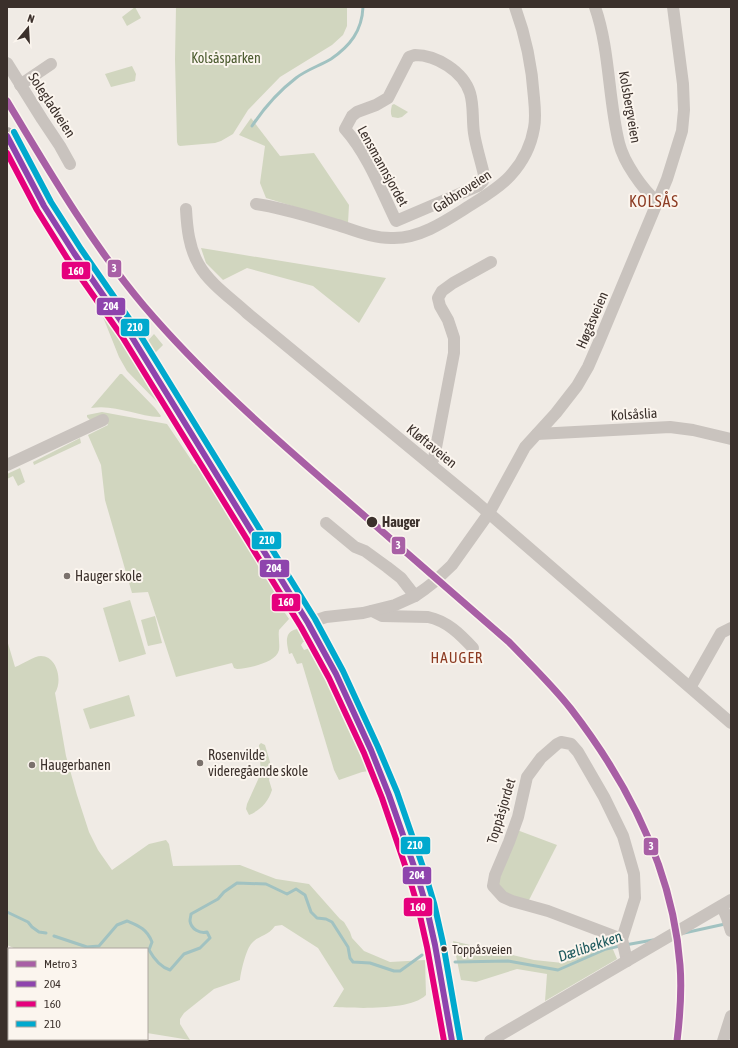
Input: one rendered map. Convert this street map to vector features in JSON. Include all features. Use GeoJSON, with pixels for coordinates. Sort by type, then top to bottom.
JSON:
{"type":"FeatureCollection","features":[{"type":"Feature","properties":{"kind":"main road"},"geometry":{"type":"LineString","coordinates":[[7,136],[47,211],[130,334],[308,623],[336,674],[371,750],[403,832],[427,911],[436,952],[444,1006],[449,1019],[452,1041]]}},
{"type":"Feature","properties":{"kind":"main road"},"geometry":{"type":"LineString","coordinates":[[442,1041],[442,1019],[444,1006]]}},
{"type":"Feature","properties":{"kind":"street","name":"Gabbroveien"},"geometry":{"type":"LineString","coordinates":[[256,204],[296,212],[366,234],[402,238],[436,226],[477,201],[509,177],[524,156],[534,129],[535,107],[528,46],[515,7]]}},
{"type":"Feature","properties":{"kind":"street","name":"Kolsbergveien"},"geometry":{"type":"LineString","coordinates":[[595,7],[602,29],[619,144],[631,168],[650,195],[657,202]]}},
{"type":"Feature","properties":{"kind":"street","name":"Høgåsveien"},"geometry":{"type":"LineString","coordinates":[[308,623],[326,617],[372,611],[395,605],[420,592],[444,573],[463,551],[489,513],[520,454],[577,386],[588,367],[670,172],[682,131],[684,110],[683,84],[673,7]]}},
{"type":"Feature","properties":{"kind":"street","name":"Lensmannsjordet"},"geometry":{"type":"LineString","coordinates":[[396,221],[478,186],[483,181],[484,175],[474,131],[470,94],[466,85],[447,66],[432,57],[423,55],[409,57],[388,98],[376,105],[357,112],[352,116],[344,129],[353,138],[370,168],[396,221],[402,238]]}},
{"type":"Feature","properties":{"kind":"street","name":"Solegladveien"},"geometry":{"type":"LineString","coordinates":[[7,63],[70,164]]}},
{"type":"Feature","properties":{"kind":"street"},"geometry":{"type":"LineString","coordinates":[[20,85],[51,64]]}},
{"type":"Feature","properties":{"kind":"street","name":"Kløftaveien"},"geometry":{"type":"LineString","coordinates":[[186,209],[188,234],[192,249],[199,266],[211,280],[247,313],[489,513],[731,722]]}},
{"type":"Feature","properties":{"kind":"street"},"geometry":{"type":"LineString","coordinates":[[430,464],[434,458],[454,353],[454,338],[438,298],[442,291],[453,283],[491,262]]}},
{"type":"Feature","properties":{"kind":"street"},"geometry":{"type":"LineString","coordinates":[[7,465],[103,420]]}},
{"type":"Feature","properties":{"kind":"street","name":"Kolsåslia"},"geometry":{"type":"LineString","coordinates":[[537,434],[670,427],[693,430],[731,439]]}},
{"type":"Feature","properties":{"kind":"street"},"geometry":{"type":"LineString","coordinates":[[326,523],[355,547],[365,551],[420,592]]}},
{"type":"Feature","properties":{"kind":"street","name":"Høgåsveien"},"geometry":{"type":"LineString","coordinates":[[372,611],[382,616],[436,618],[456,631],[473,648]]}},
{"type":"Feature","properties":{"kind":"street"},"geometry":{"type":"LineString","coordinates":[[691,686],[721,633],[731,628]]}},
{"type":"Feature","properties":{"kind":"street","name":"Toppåsjordet"},"geometry":{"type":"LineString","coordinates":[[622,939],[568,919],[512,901],[503,896],[493,886],[494,875],[509,842],[518,817],[527,776],[552,747],[561,742],[571,744],[578,752],[623,836],[629,854],[634,874],[635,898],[622,939],[627,962]]}},
{"type":"Feature","properties":{"kind":"street"},"geometry":{"type":"LineString","coordinates":[[489,1041],[726,903],[727,918],[731,931]]}},
{"type":"Feature","properties":{"kind":"street"},"geometry":{"type":"LineString","coordinates":[[723,1041],[731,1016]]}},
{"type":"Feature","properties":{"kind":"green space"},"geometry":{"type":"Polygon","coordinates":[[[135,7],[141,18],[127,26],[122,17],[135,7]]]}},
{"type":"Feature","properties":{"kind":"green space","name":"Kolsåsparken"},"geometry":{"type":"Polygon","coordinates":[[[176,7],[347,7],[347,26],[343,35],[332,45],[280,77],[248,110],[233,134],[215,143],[180,146],[177,142],[175,59],[176,7]]]}},
{"type":"Feature","properties":{"kind":"green space"},"geometry":{"type":"Polygon","coordinates":[[[132,66],[136,74],[135,81],[111,87],[105,74],[132,66]]]}},
{"type":"Feature","properties":{"kind":"green space"},"geometry":{"type":"Polygon","coordinates":[[[394,104],[408,112],[402,117],[392,117],[391,110],[392,105],[394,104]]]}},
{"type":"Feature","properties":{"kind":"green space"},"geometry":{"type":"Polygon","coordinates":[[[251,118],[280,156],[314,153],[349,205],[348,223],[266,198],[260,183],[265,146],[239,135],[251,118]]]}},
{"type":"Feature","properties":{"kind":"green space"},"geometry":{"type":"Polygon","coordinates":[[[12,130],[71,226],[55,211],[12,130]]]}},
{"type":"Feature","properties":{"kind":"green space"},"geometry":{"type":"Polygon","coordinates":[[[20,179],[76,261],[129,346],[160,405],[127,371],[119,357],[99,307],[90,291],[40,217],[20,179]]]}},
{"type":"Feature","properties":{"kind":"green space"},"geometry":{"type":"Polygon","coordinates":[[[201,248],[386,278],[359,323],[313,286],[247,268],[223,280],[206,263],[201,248]]]}},
{"type":"Feature","properties":{"kind":"green space"},"geometry":{"type":"Polygon","coordinates":[[[154,334],[163,345],[154,354],[175,386],[172,386],[145,344],[154,334]]]}},
{"type":"Feature","properties":{"kind":"green space"},"geometry":{"type":"Polygon","coordinates":[[[120,374],[122,374],[155,408],[161,416],[160,417],[142,415],[117,409],[100,407],[91,408],[120,374]]]}},
{"type":"Feature","properties":{"kind":"green space"},"geometry":{"type":"Polygon","coordinates":[[[102,412],[167,424],[194,464],[201,466],[290,605],[283,610],[289,619],[279,630],[279,650],[277,655],[273,658],[261,664],[248,667],[237,669],[234,668],[232,663],[176,677],[148,592],[132,593],[105,500],[101,465],[88,435],[108,425],[102,415],[90,420],[87,417],[87,415],[102,412]]]}},
{"type":"Feature","properties":{"kind":"green space"},"geometry":{"type":"Polygon","coordinates":[[[80,438],[81,443],[34,465],[33,462],[80,438]]]}},
{"type":"Feature","properties":{"kind":"green space"},"geometry":{"type":"Polygon","coordinates":[[[20,468],[25,482],[18,486],[13,476],[7,479],[7,474],[20,468]]]}},
{"type":"Feature","properties":{"kind":"green space"},"geometry":{"type":"Polygon","coordinates":[[[130,600],[146,654],[119,662],[103,608],[130,600]]]}},
{"type":"Feature","properties":{"kind":"green space"},"geometry":{"type":"Polygon","coordinates":[[[155,616],[162,643],[148,646],[141,620],[155,616]]]}},
{"type":"Feature","properties":{"kind":"green space"},"geometry":{"type":"Polygon","coordinates":[[[297,629],[306,630],[309,641],[303,642],[301,645],[304,650],[315,646],[343,700],[395,830],[369,771],[339,780],[334,770],[302,663],[297,664],[292,653],[289,654],[287,639],[290,633],[297,629]]]}},
{"type":"Feature","properties":{"kind":"green space"},"geometry":{"type":"Polygon","coordinates":[[[7,640],[15,667],[38,656],[47,657],[55,665],[58,682],[55,693],[66,756],[89,832],[98,850],[112,870],[149,844],[166,840],[169,844],[173,866],[240,865],[276,879],[309,884],[344,922],[352,938],[364,951],[390,962],[425,960],[426,995],[408,1004],[395,1006],[368,1008],[333,1007],[344,989],[318,948],[282,925],[275,926],[272,930],[255,940],[250,946],[244,960],[240,980],[214,989],[184,1013],[180,1019],[180,1024],[190,1040],[148,1033],[148,948],[14,948],[7,945],[7,640]]]}},
{"type":"Feature","properties":{"kind":"green space"},"geometry":{"type":"Polygon","coordinates":[[[129,695],[135,716],[90,729],[83,709],[129,695]]]}},
{"type":"Feature","properties":{"kind":"green space"},"geometry":{"type":"Polygon","coordinates":[[[261,743],[265,745],[270,762],[271,772],[269,780],[272,790],[264,805],[249,815],[246,809],[247,804],[261,773],[259,745],[261,743]]]}},
{"type":"Feature","properties":{"kind":"green space"},"geometry":{"type":"Polygon","coordinates":[[[517,830],[557,845],[528,902],[499,891],[497,879],[517,830]]]}},
{"type":"Feature","properties":{"kind":"green space"},"geometry":{"type":"Polygon","coordinates":[[[609,940],[617,959],[545,1001],[547,974],[517,969],[476,982],[461,980],[453,941],[534,960],[563,963],[609,940]]]}},
{"type":"Feature","properties":{"kind":"green space"},"geometry":{"type":"Polygon","coordinates":[[[8,1027],[8,1040],[88,1041],[7,1041],[8,1027]]]}},
{"type":"Feature","properties":{"kind":"waterway"},"geometry":{"type":"LineString","coordinates":[[252,126],[272,100],[284,88],[296,78],[331,59],[344,49],[357,31],[362,16],[363,7]]}},
{"type":"Feature","properties":{"kind":"waterway","name":"Dælibekken"},"geometry":{"type":"LineString","coordinates":[[54,936],[87,947],[99,946],[117,925],[127,921],[139,926],[148,934],[152,942],[149,950],[160,965],[170,970],[184,954],[200,948],[210,938],[207,932],[199,932],[194,929],[190,921],[191,914],[218,899],[224,892],[237,883],[266,884],[287,894],[296,889],[305,895],[311,912],[317,918],[326,919],[332,922],[348,947],[350,958],[353,962],[370,963],[394,971],[400,971],[422,955]]}},
{"type":"Feature","properties":{"kind":"waterway","name":"Dælibekken"},"geometry":{"type":"LineString","coordinates":[[7,912],[28,922],[39,932],[46,933]]}},
{"type":"Feature","properties":{"kind":"waterway","name":"Dælibekken"},"geometry":{"type":"LineString","coordinates":[[684,933],[725,924]]}},
{"type":"Feature","properties":{"kind":"waterway","name":"Dælibekken"},"geometry":{"type":"LineString","coordinates":[[625,945],[653,940]]}},
{"type":"Feature","properties":{"kind":"waterway","name":"Dælibekken"},"geometry":{"type":"LineString","coordinates":[[455,962],[508,961],[558,970],[606,949],[620,946]]}},
{"type":"Feature","properties":{"kind":"metro line","name":"3"},"geometry":{"type":"LineString","coordinates":[[7,101],[88,232],[125,282],[166,331],[261,425],[509,642],[564,700],[592,737],[629,798],[657,862],[668,896],[676,930],[680,965],[681,984],[677,1041]]}},
{"type":"Feature","properties":{"kind":"transit line","name":"210"},"geometry":{"type":"LineString","coordinates":[[14,132],[51,202],[81,249],[137,330],[315,619],[343,671],[397,792],[425,873],[434,903],[443,943],[460,1040]]}},
{"type":"Feature","properties":{"kind":"transit line","name":"204"},"geometry":{"type":"LineString","coordinates":[[7,136],[44,206],[74,253],[130,334],[308,623],[336,674],[371,750],[389,795],[417,875],[426,905],[435,945],[452,1041]]}},
{"type":"Feature","properties":{"kind":"transit line","name":"160"},"geometry":{"type":"LineString","coordinates":[[7,153],[37,210],[67,258],[123,338],[301,627],[329,678],[364,753],[382,798],[409,877],[418,907],[427,947],[444,1041]]}},
{"type":"Feature","properties":{"kind":"place","name":"Hauger"},"geometry":{"type":"Point","coordinates":[372,522]}},
{"type":"Feature","properties":{"kind":"place","name":"Hauger skole"},"geometry":{"type":"Point","coordinates":[67,576]}},
{"type":"Feature","properties":{"kind":"place","name":"Rosenvilde videregående skole"},"geometry":{"type":"Point","coordinates":[200,763]}},
{"type":"Feature","properties":{"kind":"place","name":"Haugerbanen"},"geometry":{"type":"Point","coordinates":[32,765]}},
{"type":"Feature","properties":{"kind":"place","name":"Toppåsveien"},"geometry":{"type":"Point","coordinates":[444,949]}},
{"type":"Feature","properties":{"kind":"district","name":"KOLSÅS"},"geometry":{"type":"Point","coordinates":[654,201]}},
{"type":"Feature","properties":{"kind":"district","name":"HAUGER"},"geometry":{"type":"Point","coordinates":[457,657]}}]}
